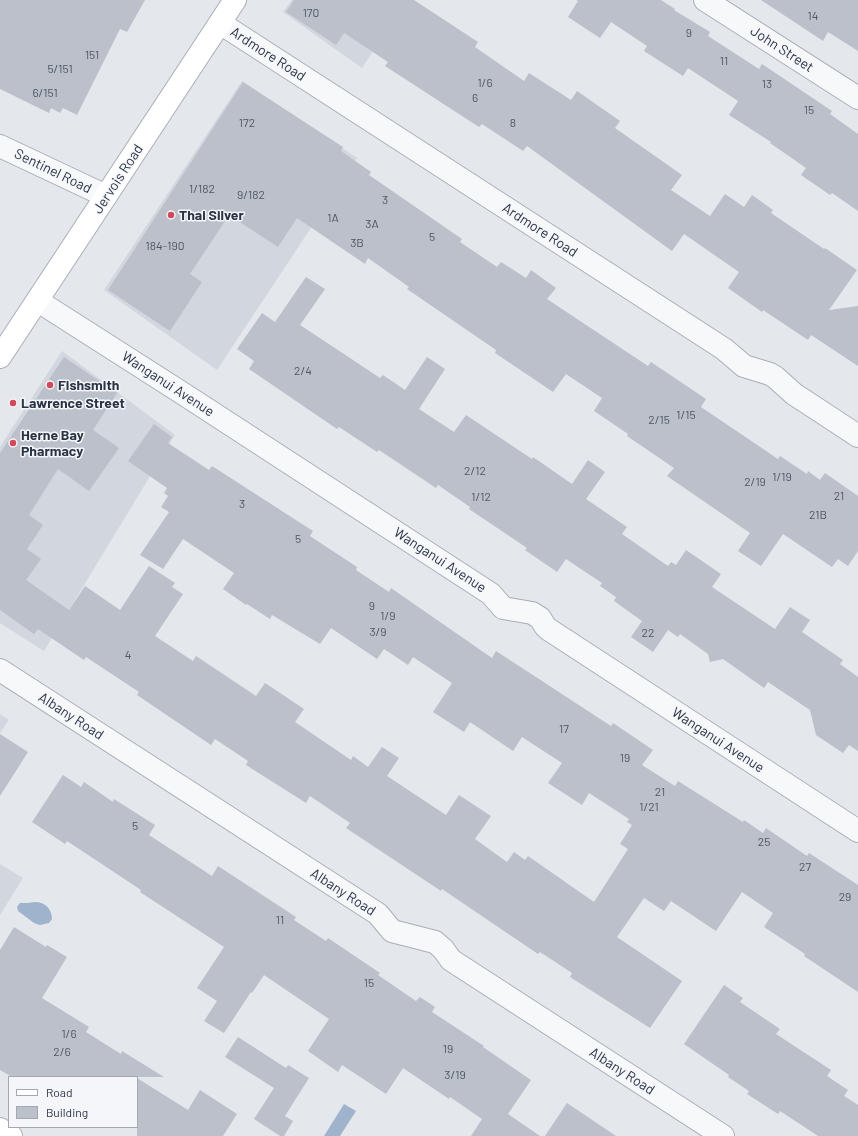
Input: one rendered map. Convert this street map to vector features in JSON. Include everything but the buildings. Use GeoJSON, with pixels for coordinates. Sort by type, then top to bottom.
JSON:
{"type":"FeatureCollection","features":[{"type":"Feature","properties":{"kind":"main road","name":"Jervois Road"},"geometry":{"type":"LineString","coordinates":[[0,357],[235,0]]}},
{"type":"Feature","properties":{"kind":"main road"},"geometry":{"type":"LineString","coordinates":[[0,1130],[10,1136]]}},
{"type":"Feature","properties":{"kind":"street","name":"John Street"},"geometry":{"type":"LineString","coordinates":[[706,0],[858,98]]}},
{"type":"Feature","properties":{"kind":"street","name":"Ardmore Road"},"geometry":{"type":"LineString","coordinates":[[220,23],[724,349],[744,366],[775,377],[794,394],[858,436]]}},
{"type":"Feature","properties":{"kind":"street","name":"Sentinel Road"},"geometry":{"type":"LineString","coordinates":[[0,146],[106,196]]}},
{"type":"Feature","properties":{"kind":"street","name":"Wanganui Avenue"},"geometry":{"type":"LineString","coordinates":[[38,301],[251,437],[491,594],[503,608],[519,610],[536,615],[548,629],[858,830]]}},
{"type":"Feature","properties":{"kind":"street","name":"Albany Road"},"geometry":{"type":"LineString","coordinates":[[0,670],[378,914],[392,931],[435,942],[443,949],[451,960],[724,1136]]}},
{"type":"Feature","properties":{"kind":"shaded area"},"geometry":{"type":"Polygon","coordinates":[[[292,0],[406,0],[362,68],[283,12],[292,0]]]}},
{"type":"Feature","properties":{"kind":"shaded area"},"geometry":{"type":"Polygon","coordinates":[[[242,81],[357,158],[217,370],[104,290],[242,81]]]}},
{"type":"Feature","properties":{"kind":"shaded area"},"geometry":{"type":"Polygon","coordinates":[[[62,351],[175,435],[44,651],[0,623],[0,447],[62,351]]]}},
{"type":"Feature","properties":{"kind":"shaded area"},"geometry":{"type":"Polygon","coordinates":[[[0,714],[9,720],[0,733],[0,714]]]}},
{"type":"Feature","properties":{"kind":"shaded area"},"geometry":{"type":"Polygon","coordinates":[[[0,864],[23,878],[0,915],[0,864]]]}},
{"type":"Feature","properties":{"kind":"water"},"geometry":{"type":"Polygon","coordinates":[[[20,903],[42,903],[51,912],[52,919],[49,923],[40,925],[34,923],[18,911],[17,907],[20,903]]]}},
{"type":"Feature","properties":{"kind":"water"},"geometry":{"type":"Polygon","coordinates":[[[344,1104],[356,1111],[340,1136],[324,1136],[344,1104]]]}},
{"type":"Feature","properties":{"kind":"place","name":"Thai Silver"},"geometry":{"type":"Point","coordinates":[171,215]}},
{"type":"Feature","properties":{"kind":"place","name":"Fishsmith"},"geometry":{"type":"Point","coordinates":[50,385]}},
{"type":"Feature","properties":{"kind":"place","name":"Lawrence Street"},"geometry":{"type":"Point","coordinates":[13,403]}},
{"type":"Feature","properties":{"kind":"place","name":"Herne Bay Pharmacy"},"geometry":{"type":"Point","coordinates":[13,443]}}]}
